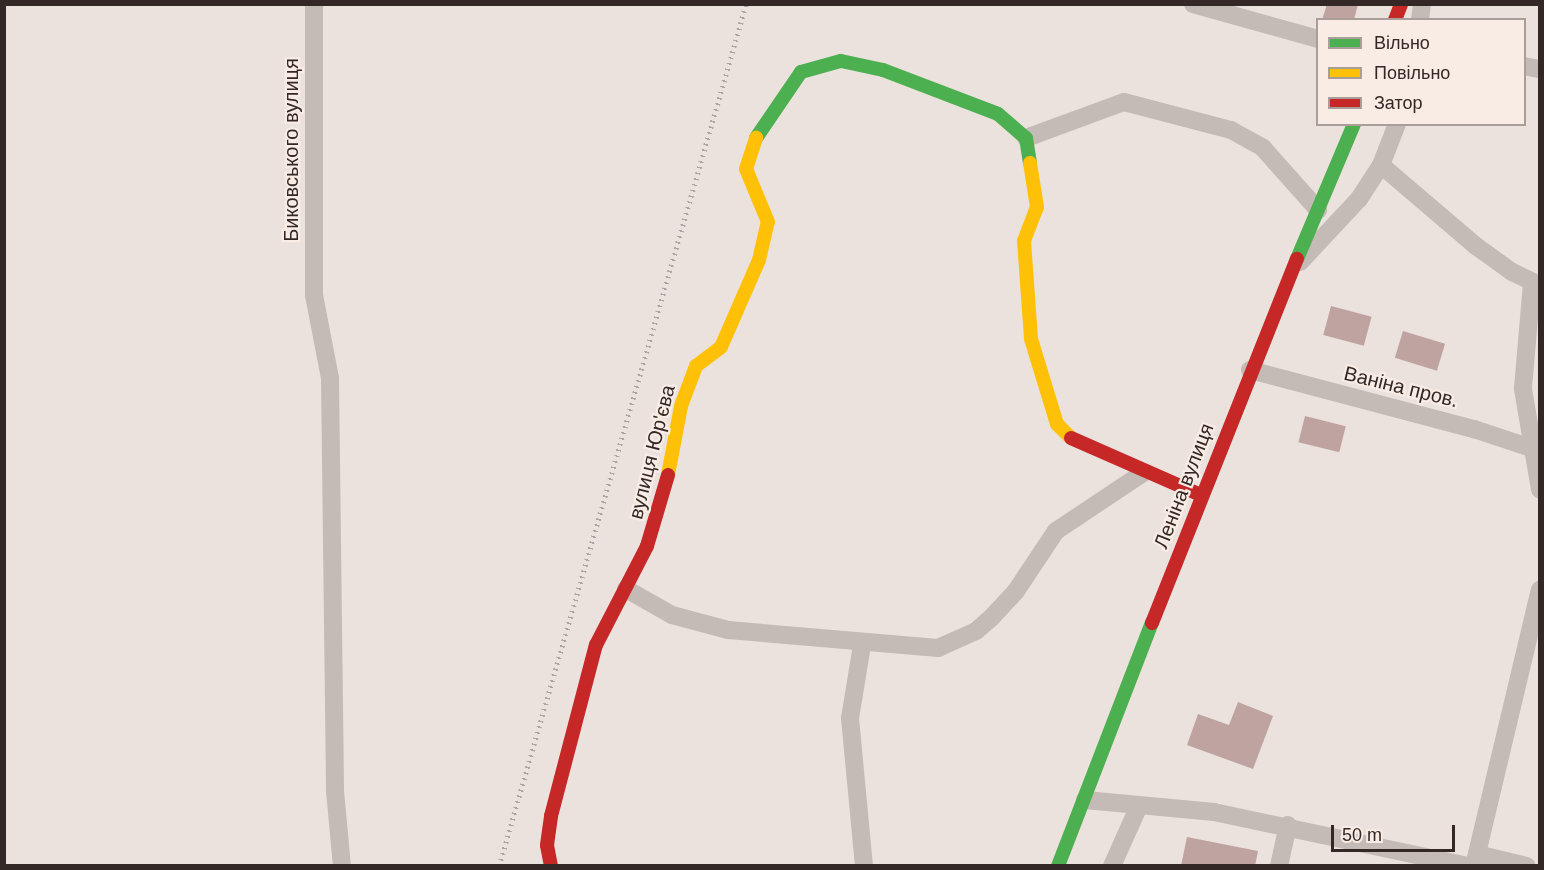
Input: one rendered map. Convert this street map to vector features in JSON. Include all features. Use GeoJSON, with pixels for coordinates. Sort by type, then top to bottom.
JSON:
{"type":"FeatureCollection","features":[{"type":"Feature","properties":{"kind":"street","name":"Биковського вулиця"},"geometry":{"type":"LineString","coordinates":[[314,4],[314,295],[330,378],[335,791],[342,866]]}},
{"type":"Feature","properties":{"kind":"street"},"geometry":{"type":"LineString","coordinates":[[1193,4],[1213,7],[1316,39]]}},
{"type":"Feature","properties":{"kind":"street","name":"вулиця Юр'єва"},"geometry":{"type":"LineString","coordinates":[[551,866],[547,845],[560,775],[596,645],[626,589],[664,495],[681,406],[696,366],[721,347],[759,261],[768,222],[746,169],[757,136],[801,72],[841,61],[883,70],[998,114],[1026,138]]}},
{"type":"Feature","properties":{"kind":"street"},"geometry":{"type":"LineString","coordinates":[[1201,495],[1143,473],[1075,442],[1057,424],[1048,404],[1032,339],[1026,290],[1024,241],[1036,207],[1026,138],[1124,102],[1231,130],[1263,148],[1318,210]]}},
{"type":"Feature","properties":{"kind":"street","name":"Леніна вулиця"},"geometry":{"type":"LineString","coordinates":[[1058,866],[1250,370],[1353,126]]}},
{"type":"Feature","properties":{"kind":"street"},"geometry":{"type":"LineString","coordinates":[[1292,269],[1359,199],[1381,165],[1395,126]]}},
{"type":"Feature","properties":{"kind":"street"},"geometry":{"type":"LineString","coordinates":[[1381,165],[1476,246],[1536,284],[1523,389],[1535,450],[1539,489]]}},
{"type":"Feature","properties":{"kind":"street","name":"Ваніна пров."},"geometry":{"type":"LineString","coordinates":[[1250,370],[1474,429],[1535,450]]}},
{"type":"Feature","properties":{"kind":"street"},"geometry":{"type":"LineString","coordinates":[[626,589],[672,615],[702,624],[762,636],[862,645],[938,648],[976,631],[1016,591],[1056,531],[1143,473]]}},
{"type":"Feature","properties":{"kind":"street"},"geometry":{"type":"LineString","coordinates":[[1473,862],[1539,590]]}},
{"type":"Feature","properties":{"kind":"street"},"geometry":{"type":"LineString","coordinates":[[862,645],[850,718],[864,866]]}},
{"type":"Feature","properties":{"kind":"street"},"geometry":{"type":"LineString","coordinates":[[1085,800],[1288,825],[1473,862],[1527,866]]}},
{"type":"Feature","properties":{"kind":"street"},"geometry":{"type":"LineString","coordinates":[[1112,866],[1139,806]]}},
{"type":"Feature","properties":{"kind":"street"},"geometry":{"type":"LineString","coordinates":[[1279,866],[1288,825]]}},
{"type":"Feature","properties":{"kind":"building"},"geometry":{"type":"Polygon","coordinates":[[[1327,4],[1358,4],[1354,18],[1323,18],[1327,4]]]}},
{"type":"Feature","properties":{"kind":"building"},"geometry":{"type":"Polygon","coordinates":[[[1331,306],[1372,317],[1364,346],[1323,335],[1331,306]]]}},
{"type":"Feature","properties":{"kind":"building"},"geometry":{"type":"Polygon","coordinates":[[[1403,331],[1445,344],[1437,371],[1395,358],[1403,331]]]}},
{"type":"Feature","properties":{"kind":"building"},"geometry":{"type":"Polygon","coordinates":[[[1305,416],[1346,426],[1339,452],[1298,442],[1305,416]]]}},
{"type":"Feature","properties":{"kind":"building"},"geometry":{"type":"Polygon","coordinates":[[[1238,702],[1273,716],[1253,769],[1187,745],[1198,714],[1229,725],[1238,702]]]}},
{"type":"Feature","properties":{"kind":"building"},"geometry":{"type":"Polygon","coordinates":[[[1187,837],[1258,851],[1255,866],[1181,866],[1187,837]]]}},
{"type":"Feature","properties":{"kind":"railway"},"geometry":{"type":"LineString","coordinates":[[499,866],[746,4]]}},
{"type":"Feature","properties":{"kind":"traffic: fast"},"geometry":{"type":"LineString","coordinates":[[756,138],[801,72],[841,61],[883,70],[998,114],[1026,138],[1030,163]]}},
{"type":"Feature","properties":{"kind":"traffic: fast"},"geometry":{"type":"LineString","coordinates":[[1297,259],[1353,126]]}},
{"type":"Feature","properties":{"kind":"traffic: fast"},"geometry":{"type":"LineString","coordinates":[[1058,866],[1152,623]]}},
{"type":"Feature","properties":{"kind":"traffic: slow"},"geometry":{"type":"LineString","coordinates":[[668,475],[681,406],[696,366],[721,347],[759,260],[768,222],[746,169],[756,138]]}},
{"type":"Feature","properties":{"kind":"traffic: slow"},"geometry":{"type":"LineString","coordinates":[[1030,163],[1037,207],[1024,241],[1031,339],[1057,424],[1071,438]]}},
{"type":"Feature","properties":{"kind":"traffic: jam"},"geometry":{"type":"LineString","coordinates":[[1396,18],[1401,4]]}},
{"type":"Feature","properties":{"kind":"traffic: jam"},"geometry":{"type":"LineString","coordinates":[[1152,623],[1297,259]]}},
{"type":"Feature","properties":{"kind":"traffic: jam"},"geometry":{"type":"LineString","coordinates":[[1071,438],[1201,495]]}},
{"type":"Feature","properties":{"kind":"traffic: jam"},"geometry":{"type":"LineString","coordinates":[[551,866],[547,845],[551,816],[596,645],[647,546],[668,475]]}}]}
